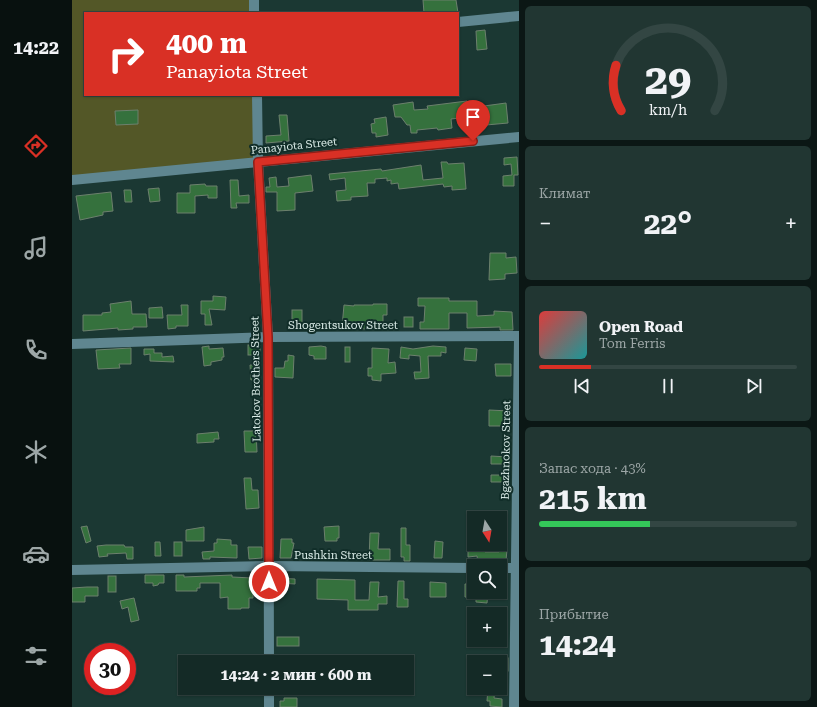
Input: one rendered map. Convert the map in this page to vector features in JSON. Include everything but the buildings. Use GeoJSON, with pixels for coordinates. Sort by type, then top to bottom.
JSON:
{"type":"FeatureCollection","features":[{"type":"Feature","properties":{"kind":"street"},"geometry":{"type":"LineString","coordinates":[[254,0],[254,12]]}},
{"type":"Feature","properties":{"kind":"street"},"geometry":{"type":"LineString","coordinates":[[459,22],[519,16]]}},
{"type":"Feature","properties":{"kind":"street","name":"Latokov Brothers Street"},"geometry":{"type":"LineString","coordinates":[[257,96],[258,162],[268,337],[269,655]]}},
{"type":"Feature","properties":{"kind":"street","name":"Panayiota Street"},"geometry":{"type":"LineString","coordinates":[[72,180],[519,136]]}},
{"type":"Feature","properties":{"kind":"street","name":"Shogentsukov Street"},"geometry":{"type":"LineString","coordinates":[[72,344],[268,337],[519,336]]}},
{"type":"Feature","properties":{"kind":"street","name":"Bgazhnokov Street"},"geometry":{"type":"LineString","coordinates":[[514,707],[518,568],[519,336]]}},
{"type":"Feature","properties":{"kind":"street","name":"Pushkin Street"},"geometry":{"type":"LineString","coordinates":[[72,570],[269,566],[467,568]]}},
{"type":"Feature","properties":{"kind":"street"},"geometry":{"type":"LineString","coordinates":[[507,568],[518,568]]}},
{"type":"Feature","properties":{"kind":"street"},"geometry":{"type":"LineString","coordinates":[[269,695],[269,707]]}},
{"type":"Feature","properties":{"kind":"green space"},"geometry":{"type":"Polygon","coordinates":[[[72,0],[254,0],[254,12],[84,12],[84,96],[257,96],[258,162],[72,180],[72,0]]]}},
{"type":"Feature","properties":{"kind":"route"},"geometry":{"type":"LineString","coordinates":[[269,582],[268,337],[258,162],[473,141]]}}]}
